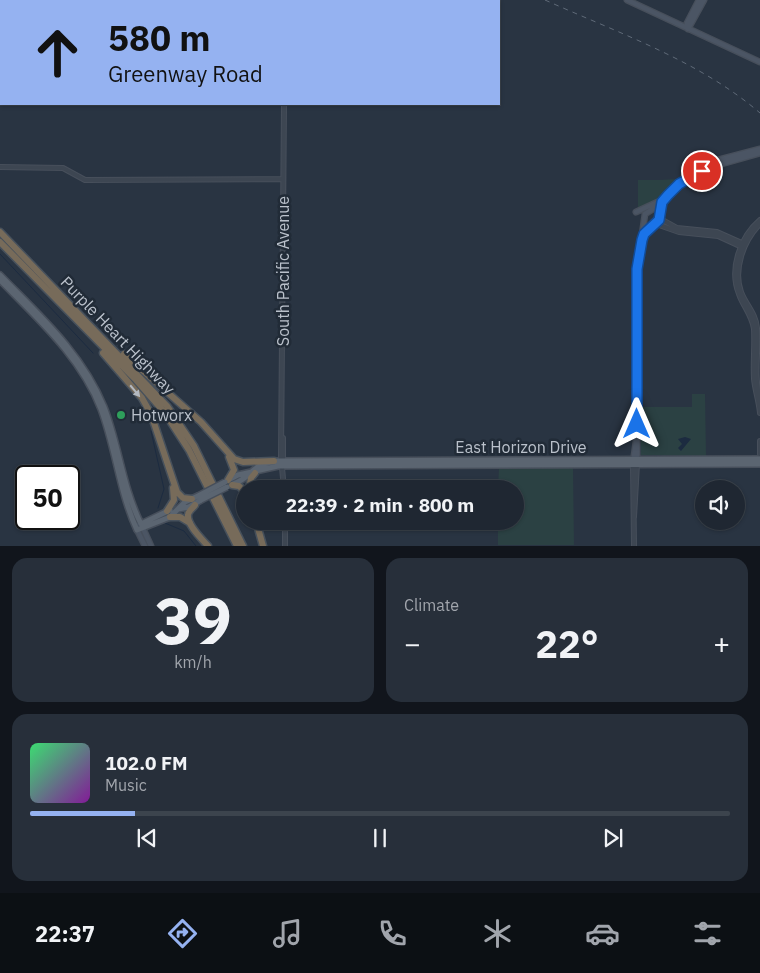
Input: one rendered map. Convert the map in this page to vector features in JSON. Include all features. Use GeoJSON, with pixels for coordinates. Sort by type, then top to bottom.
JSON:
{"type":"FeatureCollection","features":[{"type":"Feature","properties":{"kind":"highway","name":"Purple Heart Highway"},"geometry":{"type":"LineString","coordinates":[[0,232],[150,387],[179,423],[202,461],[243,546]]}},
{"type":"Feature","properties":{"kind":"highway","name":"Purple Heart Highway"},"geometry":{"type":"LineString","coordinates":[[0,242],[147,392],[172,422],[197,465],[236,546]]}},
{"type":"Feature","properties":{"kind":"highway"},"geometry":{"type":"LineString","coordinates":[[80,315],[202,422],[228,453],[240,462],[274,461]]}},
{"type":"Feature","properties":{"kind":"highway"},"geometry":{"type":"LineString","coordinates":[[82,326],[142,398],[151,414],[179,495],[196,500],[188,513],[191,524]]}},
{"type":"Feature","properties":{"kind":"highway"},"geometry":{"type":"LineString","coordinates":[[228,453],[234,469],[228,484],[236,485]]}},
{"type":"Feature","properties":{"kind":"highway"},"geometry":{"type":"LineString","coordinates":[[251,480],[252,473]]}},
{"type":"Feature","properties":{"kind":"highway"},"geometry":{"type":"LineString","coordinates":[[173,481],[174,500],[168,514],[183,517],[208,546]]}},
{"type":"Feature","properties":{"kind":"highway"},"geometry":{"type":"LineString","coordinates":[[259,530],[263,546]]}},
{"type":"Feature","properties":{"kind":"main road"},"geometry":{"type":"LineString","coordinates":[[627,0],[760,62]]}},
{"type":"Feature","properties":{"kind":"main road"},"geometry":{"type":"LineString","coordinates":[[688,29],[688,23],[698,0]]}},
{"type":"Feature","properties":{"kind":"main road"},"geometry":{"type":"LineString","coordinates":[[688,29],[704,0]]}},
{"type":"Feature","properties":{"kind":"main road"},"geometry":{"type":"LineString","coordinates":[[635,462],[637,434],[637,269],[644,234],[645,214],[663,200],[686,176],[710,163],[760,151]]}},
{"type":"Feature","properties":{"kind":"main road"},"geometry":{"type":"LineString","coordinates":[[636,212],[663,200]]}},
{"type":"Feature","properties":{"kind":"main road"},"geometry":{"type":"LineString","coordinates":[[644,234],[659,216],[663,200]]}},
{"type":"Feature","properties":{"kind":"main road"},"geometry":{"type":"LineString","coordinates":[[651,210],[659,216]]}},
{"type":"Feature","properties":{"kind":"main road"},"geometry":{"type":"LineString","coordinates":[[645,221],[654,224]]}},
{"type":"Feature","properties":{"kind":"main road"},"geometry":{"type":"LineString","coordinates":[[0,275],[54,330],[77,361],[102,402],[118,466],[145,546]]}},
{"type":"Feature","properties":{"kind":"main road"},"geometry":{"type":"LineString","coordinates":[[0,280],[77,361],[94,394],[109,430]]}},
{"type":"Feature","properties":{"kind":"main road"},"geometry":{"type":"LineString","coordinates":[[36,317],[54,330]]}},
{"type":"Feature","properties":{"kind":"main road"},"geometry":{"type":"LineString","coordinates":[[94,394],[102,402]]}},
{"type":"Feature","properties":{"kind":"main road","name":"East Horizon Drive"},"geometry":{"type":"LineString","coordinates":[[283,463],[596,464],[760,459]]}},
{"type":"Feature","properties":{"kind":"main road"},"geometry":{"type":"LineString","coordinates":[[466,465],[494,460]]}},
{"type":"Feature","properties":{"kind":"main road"},"geometry":{"type":"LineString","coordinates":[[537,464],[565,460]]}},
{"type":"Feature","properties":{"kind":"main road","name":"East Horizon Drive"},"geometry":{"type":"LineString","coordinates":[[283,463],[565,460],[760,464]]}},
{"type":"Feature","properties":{"kind":"main road"},"geometry":{"type":"LineString","coordinates":[[252,473],[259,465],[274,461],[283,463]]}},
{"type":"Feature","properties":{"kind":"main road"},"geometry":{"type":"LineString","coordinates":[[139,527],[252,473],[283,463]]}},
{"type":"Feature","properties":{"kind":"main road"},"geometry":{"type":"LineString","coordinates":[[139,527],[151,546]]}},
{"type":"Feature","properties":{"kind":"street","name":"South Pacific Avenue"},"geometry":{"type":"LineString","coordinates":[[284,105],[284,480]]}},
{"type":"Feature","properties":{"kind":"street"},"geometry":{"type":"LineString","coordinates":[[0,167],[63,168],[85,180],[283,179]]}},
{"type":"Feature","properties":{"kind":"street"},"geometry":{"type":"LineString","coordinates":[[659,216],[677,228],[711,230],[744,246]]}},
{"type":"Feature","properties":{"kind":"street"},"geometry":{"type":"LineString","coordinates":[[760,220],[750,231],[736,262],[736,282],[754,328],[755,386],[760,413]]}},
{"type":"Feature","properties":{"kind":"street"},"geometry":{"type":"LineString","coordinates":[[654,224],[679,232],[718,236],[744,246]]}},
{"type":"Feature","properties":{"kind":"street"},"geometry":{"type":"LineString","coordinates":[[760,224],[744,246],[738,282],[741,293],[755,319],[757,384],[760,398]]}},
{"type":"Feature","properties":{"kind":"street"},"geometry":{"type":"LineString","coordinates":[[760,441],[760,454]]}},
{"type":"Feature","properties":{"kind":"street"},"geometry":{"type":"LineString","coordinates":[[634,546],[635,462]]}},
{"type":"Feature","properties":{"kind":"street"},"geometry":{"type":"LineString","coordinates":[[284,530],[285,546]]}},
{"type":"Feature","properties":{"kind":"green space"},"geometry":{"type":"Polygon","coordinates":[[[678,179],[649,213],[638,209],[638,180],[678,179]]]}},
{"type":"Feature","properties":{"kind":"green space"},"geometry":{"type":"Polygon","coordinates":[[[692,394],[705,394],[706,456],[641,455],[641,407],[692,407],[692,394]]]}},
{"type":"Feature","properties":{"kind":"green space"},"geometry":{"type":"Polygon","coordinates":[[[499,468],[573,468],[574,545],[498,545],[498,530],[524,530],[524,480],[498,480],[499,468]]]}},
{"type":"Feature","properties":{"kind":"water"},"geometry":{"type":"Polygon","coordinates":[[[685,437],[691,439],[681,451],[678,448],[682,444],[678,439],[685,437]]]}},
{"type":"Feature","properties":{"kind":"waterway"},"geometry":{"type":"LineString","coordinates":[[0,254],[93,353]]}},
{"type":"Feature","properties":{"kind":"waterway"},"geometry":{"type":"LineString","coordinates":[[151,431],[164,489],[158,508]]}},
{"type":"Feature","properties":{"kind":"waterway"},"geometry":{"type":"LineString","coordinates":[[165,523],[184,531],[196,546]]}},
{"type":"Feature","properties":{"kind":"railway"},"geometry":{"type":"LineString","coordinates":[[545,0],[657,49],[684,63],[711,78],[760,113]]}},
{"type":"Feature","properties":{"kind":"place","name":"Hotworx"},"geometry":{"type":"Point","coordinates":[121,415]}},
{"type":"Feature","properties":{"kind":"route"},"geometry":{"type":"LineString","coordinates":[[637,424],[637,269],[642,240],[644,234],[659,220],[662,202],[668,195],[679,184],[702,171]]}}]}
